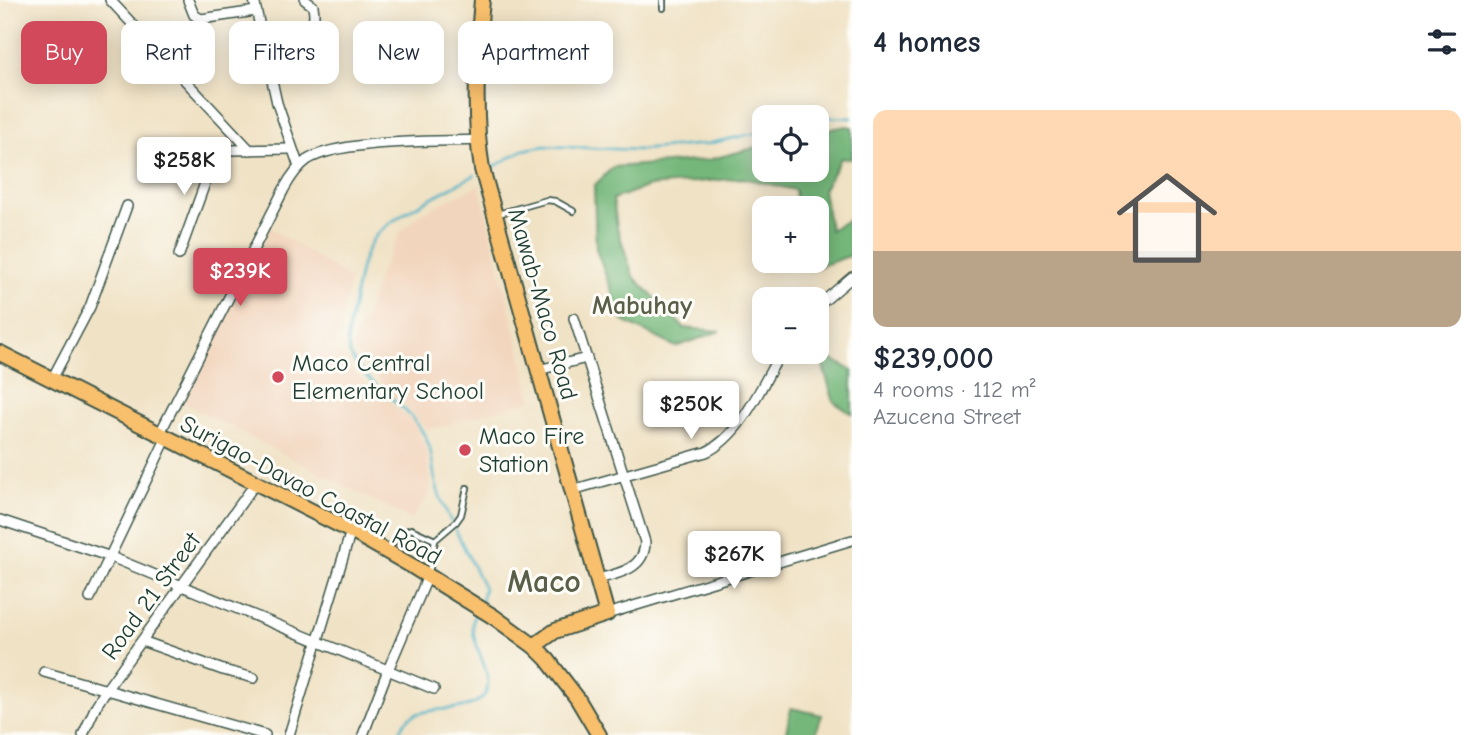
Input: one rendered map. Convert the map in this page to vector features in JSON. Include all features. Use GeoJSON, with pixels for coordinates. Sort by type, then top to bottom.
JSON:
{"type":"FeatureCollection","features":[{"type":"Feature","properties":{"kind":"main road","name":"Mawab-Maco Road"},"geometry":{"type":"LineString","coordinates":[[482,0],[477,82],[482,169],[607,614]]}},
{"type":"Feature","properties":{"kind":"main road","name":"Surigao-Davao Coastal Road"},"geometry":{"type":"LineString","coordinates":[[0,353],[351,531],[494,617],[534,646],[568,684],[594,733]]}},
{"type":"Feature","properties":{"kind":"main road"},"geometry":{"type":"LineString","coordinates":[[534,646],[566,626],[607,614]]}},
{"type":"Feature","properties":{"kind":"street"},"geometry":{"type":"LineString","coordinates":[[110,0],[250,149]]}},
{"type":"Feature","properties":{"kind":"street"},"geometry":{"type":"LineString","coordinates":[[188,0],[194,15],[201,19],[256,11]]}},
{"type":"Feature","properties":{"kind":"street"},"geometry":{"type":"LineString","coordinates":[[254,0],[258,21]]}},
{"type":"Feature","properties":{"kind":"street"},"geometry":{"type":"LineString","coordinates":[[305,0],[313,6],[313,21]]}},
{"type":"Feature","properties":{"kind":"street"},"geometry":{"type":"LineString","coordinates":[[273,84],[291,149],[299,167]]}},
{"type":"Feature","properties":{"kind":"street"},"geometry":{"type":"LineString","coordinates":[[90,598],[111,557],[163,437],[284,189],[299,167],[309,159],[338,149],[479,140]]}},
{"type":"Feature","properties":{"kind":"street"},"geometry":{"type":"LineString","coordinates":[[161,151],[291,149]]}},
{"type":"Feature","properties":{"kind":"street"},"geometry":{"type":"LineString","coordinates":[[179,255],[217,150]]}},
{"type":"Feature","properties":{"kind":"street"},"geometry":{"type":"LineString","coordinates":[[52,379],[90,307],[127,206]]}},
{"type":"Feature","properties":{"kind":"street"},"geometry":{"type":"LineString","coordinates":[[829,296],[852,276]]}},
{"type":"Feature","properties":{"kind":"street"},"geometry":{"type":"LineString","coordinates":[[574,318],[642,530],[645,551],[643,558],[633,566],[621,573],[597,579]]}},
{"type":"Feature","properties":{"kind":"street"},"geometry":{"type":"LineString","coordinates":[[538,370],[587,358]]}},
{"type":"Feature","properties":{"kind":"street"},"geometry":{"type":"LineString","coordinates":[[572,490],[720,446],[729,437],[774,364]]}},
{"type":"Feature","properties":{"kind":"street","name":"Road 21 Street"},"geometry":{"type":"LineString","coordinates":[[83,735],[106,690],[255,484]]}},
{"type":"Feature","properties":{"kind":"street"},"geometry":{"type":"LineString","coordinates":[[0,520],[111,557],[434,689]]}},
{"type":"Feature","properties":{"kind":"street"},"geometry":{"type":"LineString","coordinates":[[289,735],[351,531]]}},
{"type":"Feature","properties":{"kind":"street"},"geometry":{"type":"LineString","coordinates":[[607,614],[852,540]]}},
{"type":"Feature","properties":{"kind":"street"},"geometry":{"type":"LineString","coordinates":[[363,735],[428,576]]}},
{"type":"Feature","properties":{"kind":"street"},"geometry":{"type":"LineString","coordinates":[[142,641],[223,670],[254,678]]}},
{"type":"Feature","properties":{"kind":"street"},"geometry":{"type":"LineString","coordinates":[[44,672],[265,735]]}},
{"type":"Feature","properties":{"kind":"lane"},"geometry":{"type":"LineString","coordinates":[[663,0],[663,8]]}},
{"type":"Feature","properties":{"kind":"lane"},"geometry":{"type":"LineString","coordinates":[[494,215],[547,200],[555,201],[573,211]]}},
{"type":"Feature","properties":{"kind":"lane"},"geometry":{"type":"LineString","coordinates":[[428,576],[435,540],[461,515],[467,488]]}},
{"type":"Feature","properties":{"kind":"lane"},"geometry":{"type":"LineString","coordinates":[[387,551],[405,530],[417,530],[435,540]]}},
{"type":"Feature","properties":{"kind":"shaded area"},"geometry":{"type":"Polygon","coordinates":[[[479,185],[532,400],[428,430],[367,367],[353,347],[355,334],[366,316],[380,273],[401,232],[420,214],[479,185]]]}},
{"type":"Feature","properties":{"kind":"shaded area","name":"Maco Central Elementary School"},"geometry":{"type":"Polygon","coordinates":[[[270,228],[351,279],[335,348],[351,370],[415,423],[427,452],[431,491],[412,520],[184,403],[270,228]]]}},
{"type":"Feature","properties":{"kind":"green space"},"geometry":{"type":"Polygon","coordinates":[[[852,127],[852,159],[841,158],[829,179],[829,130],[852,127]]]}},
{"type":"Feature","properties":{"kind":"green space"},"geometry":{"type":"Polygon","coordinates":[[[752,148],[752,180],[743,178],[649,186],[613,199],[617,227],[633,276],[684,328],[720,331],[676,347],[623,321],[596,249],[594,186],[613,167],[708,160],[752,148]]]}},
{"type":"Feature","properties":{"kind":"green space"},"geometry":{"type":"Polygon","coordinates":[[[760,182],[828,182],[823,190],[824,196],[796,196],[795,190],[760,182]]]}},
{"type":"Feature","properties":{"kind":"green space"},"geometry":{"type":"Polygon","coordinates":[[[852,218],[852,255],[829,263],[829,224],[830,230],[852,218]]]}},
{"type":"Feature","properties":{"kind":"green space"},"geometry":{"type":"Polygon","coordinates":[[[829,358],[852,370],[852,414],[834,402],[822,364],[829,364],[829,358]]]}},
{"type":"Feature","properties":{"kind":"green space"},"geometry":{"type":"Polygon","coordinates":[[[791,708],[822,715],[815,735],[788,735],[786,732],[791,708]]]}},
{"type":"Feature","properties":{"kind":"waterway"},"geometry":{"type":"LineString","coordinates":[[829,117],[852,118]]}},
{"type":"Feature","properties":{"kind":"waterway"},"geometry":{"type":"LineString","coordinates":[[492,168],[523,150],[544,146],[639,150],[707,144],[752,134]]}},
{"type":"Feature","properties":{"kind":"waterway"},"geometry":{"type":"LineString","coordinates":[[451,522],[438,491],[426,438],[407,412],[371,381],[355,363],[349,349],[348,335],[365,256],[379,232],[404,213],[475,175]]}},
{"type":"Feature","properties":{"kind":"waterway"},"geometry":{"type":"LineString","coordinates":[[455,529],[484,588],[481,602]]}},
{"type":"Feature","properties":{"kind":"waterway"},"geometry":{"type":"LineString","coordinates":[[399,735],[404,723],[412,716],[472,704],[482,698],[487,690],[488,680],[474,634],[476,611]]}},
{"type":"Feature","properties":{"kind":"place","name":"Maco Central Elementary School"},"geometry":{"type":"Point","coordinates":[278,377]}},
{"type":"Feature","properties":{"kind":"place","name":"Maco Fire Station"},"geometry":{"type":"Point","coordinates":[465,450]}},
{"type":"Feature","properties":{"kind":"district","name":"Mabuhay"},"geometry":{"type":"Point","coordinates":[642,305]}},
{"type":"Feature","properties":{"kind":"district","name":"Maco"},"geometry":{"type":"Point","coordinates":[544,581]}}]}
